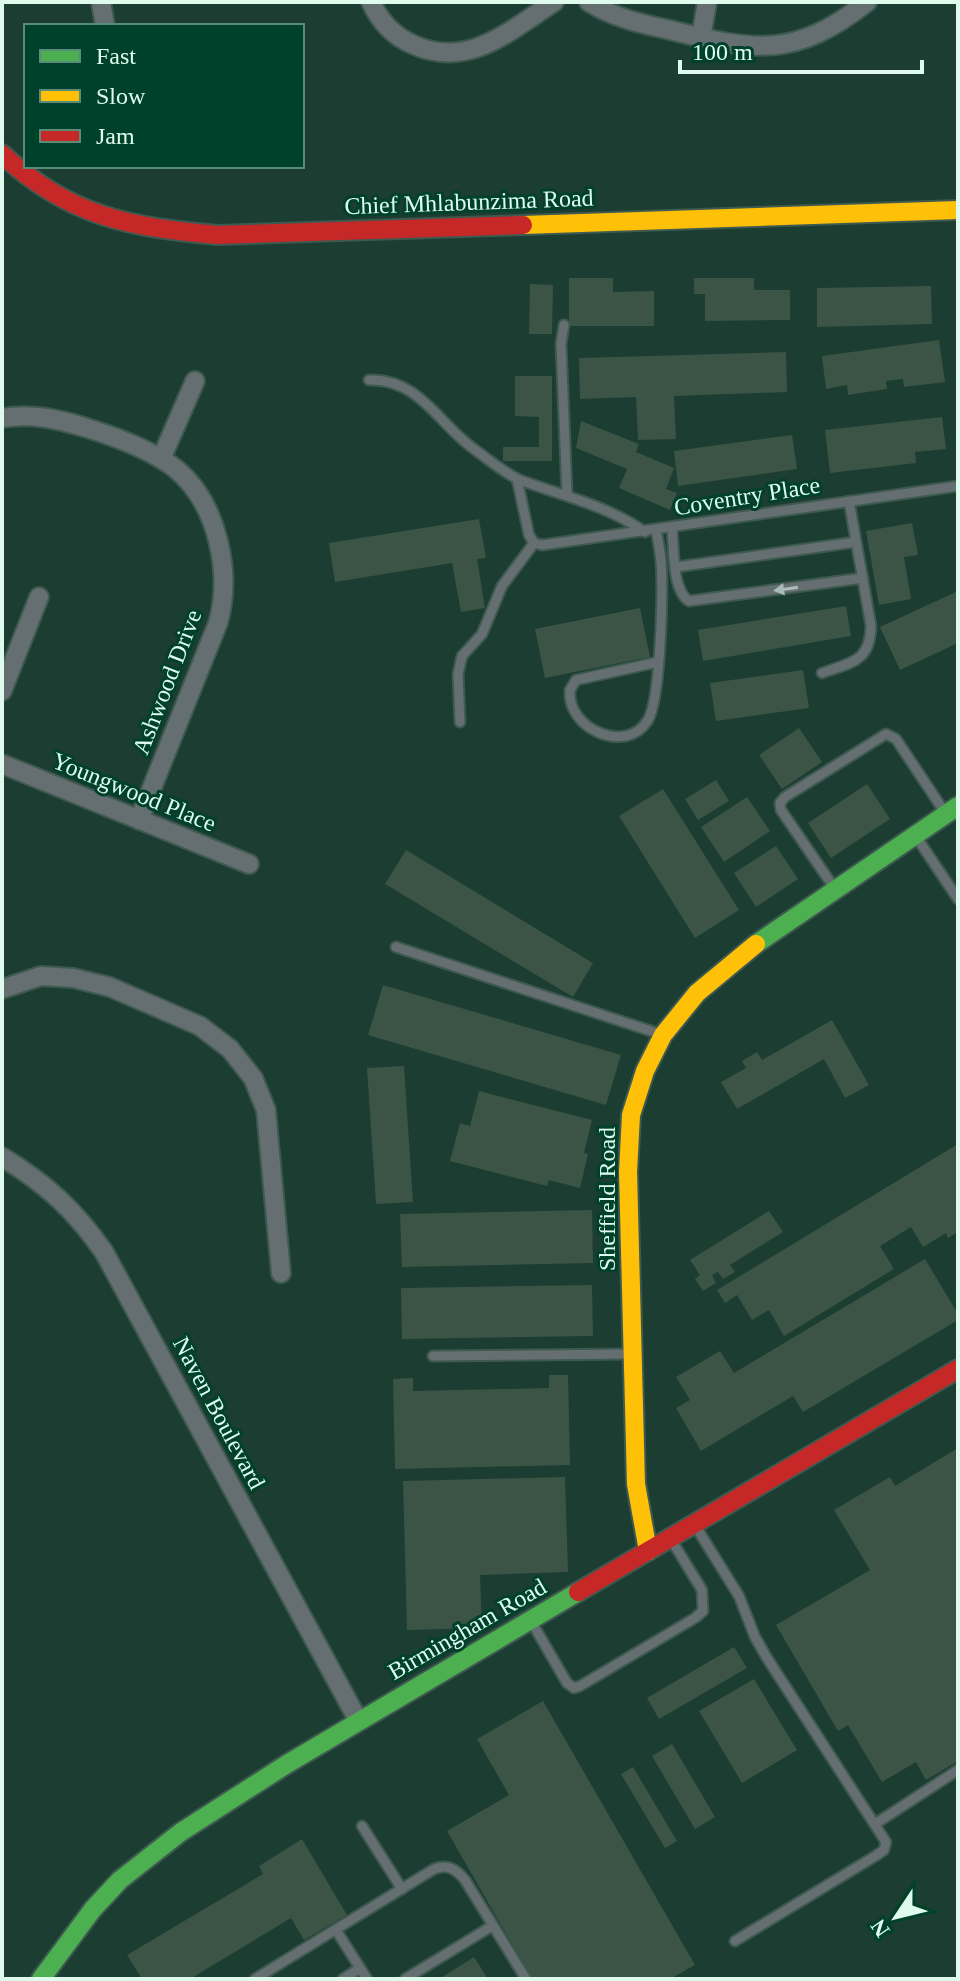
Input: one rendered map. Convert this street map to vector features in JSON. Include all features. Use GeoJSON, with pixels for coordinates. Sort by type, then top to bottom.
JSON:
{"type":"FeatureCollection","features":[{"type":"Feature","properties":{"kind":"street"},"geometry":{"type":"LineString","coordinates":[[101,2],[105,24]]}},
{"type":"Feature","properties":{"kind":"street"},"geometry":{"type":"LineString","coordinates":[[371,2],[394,35],[424,49],[453,54],[464,53],[495,40],[554,2]]}},
{"type":"Feature","properties":{"kind":"street"},"geometry":{"type":"LineString","coordinates":[[589,2],[625,19],[701,38],[733,45],[775,46],[821,33],[839,24],[867,2]]}},
{"type":"Feature","properties":{"kind":"street"},"geometry":{"type":"LineString","coordinates":[[701,38],[707,2]]}},
{"type":"Feature","properties":{"kind":"street","name":"Chief Mhlabunzima Road"},"geometry":{"type":"LineString","coordinates":[[2,154],[52,194],[97,213],[154,229],[218,235],[958,210]]}},
{"type":"Feature","properties":{"kind":"street"},"geometry":{"type":"LineString","coordinates":[[161,459],[195,381]]}},
{"type":"Feature","properties":{"kind":"street","name":"Ashwood Drive"},"geometry":{"type":"LineString","coordinates":[[2,418],[19,415],[51,418],[106,434],[161,459],[186,478],[204,507],[218,545],[225,586],[218,623],[139,820]]}},
{"type":"Feature","properties":{"kind":"street"},"geometry":{"type":"LineString","coordinates":[[2,691],[39,597]]}},
{"type":"Feature","properties":{"kind":"street","name":"Youngwood Place"},"geometry":{"type":"LineString","coordinates":[[2,764],[249,864]]}},
{"type":"Feature","properties":{"kind":"street","name":"Sheffield Road"},"geometry":{"type":"LineString","coordinates":[[648,1551],[636,1484],[628,1172],[631,1115],[645,1071],[663,1035],[697,993],[722,970],[765,937],[952,810]]}},
{"type":"Feature","properties":{"kind":"street"},"geometry":{"type":"LineString","coordinates":[[2,989],[41,976],[73,978],[110,987],[200,1026],[230,1049],[253,1078],[266,1110],[281,1273]]}},
{"type":"Feature","properties":{"kind":"street","name":"Naven Boulevard"},"geometry":{"type":"LineString","coordinates":[[2,1157],[60,1198],[104,1252],[358,1720]]}},
{"type":"Feature","properties":{"kind":"street","name":"Birmingham Road"},"geometry":{"type":"LineString","coordinates":[[41,1979],[85,1916],[139,1861],[200,1817],[358,1720],[958,1369]]}},
{"type":"Feature","properties":{"kind":"lane"},"geometry":{"type":"LineString","coordinates":[[564,325],[561,344],[567,494]]}},
{"type":"Feature","properties":{"kind":"lane"},"geometry":{"type":"LineString","coordinates":[[369,380],[386,379],[417,394],[449,428],[517,479],[567,494],[650,531],[661,559],[658,662],[656,703],[649,719],[638,731],[618,737],[600,733],[579,718],[572,707],[570,690],[576,680],[658,662]]}},
{"type":"Feature","properties":{"kind":"lane"},"geometry":{"type":"LineString","coordinates":[[460,722],[458,674],[462,656],[482,634],[502,586],[538,544],[528,530],[517,479]]}},
{"type":"Feature","properties":{"kind":"lane","name":"Coventry Place"},"geometry":{"type":"LineString","coordinates":[[538,544],[672,528],[958,486]]}},
{"type":"Feature","properties":{"kind":"lane"},"geometry":{"type":"LineString","coordinates":[[822,673],[851,662],[867,651],[871,641],[849,501]]}},
{"type":"Feature","properties":{"kind":"lane"},"geometry":{"type":"LineString","coordinates":[[672,528],[680,594],[693,602],[863,578]]}},
{"type":"Feature","properties":{"kind":"lane"},"geometry":{"type":"LineString","coordinates":[[676,567],[856,542]]}},
{"type":"Feature","properties":{"kind":"lane"},"geometry":{"type":"LineString","coordinates":[[835,889],[781,810],[780,803],[785,797],[886,734],[901,746],[952,810]]}},
{"type":"Feature","properties":{"kind":"lane"},"geometry":{"type":"LineString","coordinates":[[915,835],[958,899]]}},
{"type":"Feature","properties":{"kind":"lane"},"geometry":{"type":"LineString","coordinates":[[396,947],[663,1035]]}},
{"type":"Feature","properties":{"kind":"lane"},"geometry":{"type":"LineString","coordinates":[[433,1356],[632,1354]]}},
{"type":"Feature","properties":{"kind":"lane"},"geometry":{"type":"LineString","coordinates":[[694,1524],[739,1596],[767,1658],[886,1842],[884,1850],[735,1941]]}},
{"type":"Feature","properties":{"kind":"lane"},"geometry":{"type":"LineString","coordinates":[[530,1620],[567,1683],[574,1688],[580,1686],[703,1611],[702,1590],[671,1538]]}},
{"type":"Feature","properties":{"kind":"lane"},"geometry":{"type":"LineString","coordinates":[[875,1824],[958,1770]]}},
{"type":"Feature","properties":{"kind":"lane"},"geometry":{"type":"LineString","coordinates":[[362,1826],[402,1889]]}},
{"type":"Feature","properties":{"kind":"lane"},"geometry":{"type":"LineString","coordinates":[[255,1979],[434,1869],[446,1866],[465,1880],[526,1979]]}},
{"type":"Feature","properties":{"kind":"lane"},"geometry":{"type":"LineString","coordinates":[[405,1979],[492,1926]]}},
{"type":"Feature","properties":{"kind":"lane"},"geometry":{"type":"LineString","coordinates":[[336,1930],[367,1979]]}},
{"type":"Feature","properties":{"kind":"lane"},"geometry":{"type":"LineString","coordinates":[[343,1979],[360,1968]]}},
{"type":"Feature","properties":{"kind":"building"},"geometry":{"type":"Polygon","coordinates":[[[569,278],[613,278],[613,292],[654,291],[654,326],[569,326],[569,278]]]}},
{"type":"Feature","properties":{"kind":"building"},"geometry":{"type":"Polygon","coordinates":[[[694,278],[754,278],[754,290],[790,290],[790,320],[705,321],[705,294],[694,294],[694,278]]]}},
{"type":"Feature","properties":{"kind":"building"},"geometry":{"type":"Polygon","coordinates":[[[530,284],[553,285],[552,334],[529,334],[530,284]]]}},
{"type":"Feature","properties":{"kind":"building"},"geometry":{"type":"Polygon","coordinates":[[[931,286],[932,324],[817,327],[817,288],[931,286]]]}},
{"type":"Feature","properties":{"kind":"building"},"geometry":{"type":"Polygon","coordinates":[[[939,340],[945,382],[904,387],[903,379],[886,381],[887,389],[848,395],[847,385],[826,389],[822,356],[939,340]]]}},
{"type":"Feature","properties":{"kind":"building"},"geometry":{"type":"Polygon","coordinates":[[[786,352],[787,392],[674,396],[676,439],[638,440],[636,397],[580,399],[579,358],[786,352]]]}},
{"type":"Feature","properties":{"kind":"building"},"geometry":{"type":"Polygon","coordinates":[[[515,376],[552,376],[552,461],[503,461],[503,447],[539,447],[539,417],[515,416],[515,376]]]}},
{"type":"Feature","properties":{"kind":"building"},"geometry":{"type":"Polygon","coordinates":[[[942,417],[946,449],[915,452],[916,463],[830,473],[825,430],[942,417]]]}},
{"type":"Feature","properties":{"kind":"building"},"geometry":{"type":"Polygon","coordinates":[[[581,421],[639,444],[636,452],[674,468],[666,489],[677,493],[670,510],[619,488],[627,469],[576,448],[581,421]]]}},
{"type":"Feature","properties":{"kind":"building"},"geometry":{"type":"Polygon","coordinates":[[[792,435],[797,469],[678,486],[674,451],[792,435]]]}},
{"type":"Feature","properties":{"kind":"building"},"geometry":{"type":"Polygon","coordinates":[[[479,519],[486,558],[477,559],[485,608],[461,612],[452,563],[335,582],[329,543],[479,519]]]}},
{"type":"Feature","properties":{"kind":"building"},"geometry":{"type":"Polygon","coordinates":[[[912,523],[918,555],[904,557],[911,599],[879,605],[866,531],[912,523]]]}},
{"type":"Feature","properties":{"kind":"building"},"geometry":{"type":"Polygon","coordinates":[[[958,591],[958,643],[900,670],[880,627],[958,591]]]}},
{"type":"Feature","properties":{"kind":"building"},"geometry":{"type":"Polygon","coordinates":[[[846,606],[851,636],[703,661],[698,630],[846,606]]]}},
{"type":"Feature","properties":{"kind":"building"},"geometry":{"type":"Polygon","coordinates":[[[640,608],[650,657],[545,678],[535,629],[640,608]]]}},
{"type":"Feature","properties":{"kind":"building"},"geometry":{"type":"Polygon","coordinates":[[[803,670],[809,708],[716,721],[710,683],[803,670]]]}},
{"type":"Feature","properties":{"kind":"building"},"geometry":{"type":"Polygon","coordinates":[[[799,728],[822,762],[782,789],[759,755],[799,728]]]}},
{"type":"Feature","properties":{"kind":"building"},"geometry":{"type":"Polygon","coordinates":[[[716,780],[729,801],[698,820],[685,799],[716,780]]]}},
{"type":"Feature","properties":{"kind":"building"},"geometry":{"type":"Polygon","coordinates":[[[867,784],[890,819],[831,858],[808,823],[867,784]]]}},
{"type":"Feature","properties":{"kind":"building"},"geometry":{"type":"Polygon","coordinates":[[[663,789],[739,910],[695,938],[619,816],[663,789]]]}},
{"type":"Feature","properties":{"kind":"building"},"geometry":{"type":"Polygon","coordinates":[[[747,797],[770,831],[724,862],[701,827],[747,797]]]}},
{"type":"Feature","properties":{"kind":"building"},"geometry":{"type":"Polygon","coordinates":[[[776,846],[798,879],[756,907],[734,873],[776,846]]]}},
{"type":"Feature","properties":{"kind":"building"},"geometry":{"type":"Polygon","coordinates":[[[406,850],[593,963],[573,997],[385,884],[406,850]]]}},
{"type":"Feature","properties":{"kind":"building"},"geometry":{"type":"Polygon","coordinates":[[[383,985],[621,1055],[606,1105],[368,1035],[383,985]]]}},
{"type":"Feature","properties":{"kind":"building"},"geometry":{"type":"Polygon","coordinates":[[[832,1020],[869,1085],[845,1098],[824,1059],[737,1109],[721,1082],[746,1068],[742,1061],[757,1052],[762,1060],[832,1020]]]}},
{"type":"Feature","properties":{"kind":"building"},"geometry":{"type":"Polygon","coordinates":[[[404,1066],[413,1202],[376,1204],[367,1068],[404,1066]]]}},
{"type":"Feature","properties":{"kind":"building"},"geometry":{"type":"Polygon","coordinates":[[[479,1091],[592,1120],[580,1188],[549,1180],[547,1186],[450,1161],[460,1123],[470,1126],[479,1091]]]}},
{"type":"Feature","properties":{"kind":"building"},"geometry":{"type":"Polygon","coordinates":[[[958,1144],[958,1232],[948,1238],[946,1233],[923,1247],[911,1227],[880,1246],[894,1269],[784,1336],[769,1310],[752,1320],[737,1295],[725,1303],[717,1290],[958,1144]]]}},
{"type":"Feature","properties":{"kind":"building"},"geometry":{"type":"Polygon","coordinates":[[[592,1210],[593,1263],[402,1267],[400,1214],[592,1210]]]}},
{"type":"Feature","properties":{"kind":"building"},"geometry":{"type":"Polygon","coordinates":[[[769,1211],[783,1232],[730,1265],[735,1272],[723,1279],[718,1272],[712,1275],[716,1283],[703,1291],[695,1279],[700,1275],[690,1260],[769,1211]]]}},
{"type":"Feature","properties":{"kind":"building"},"geometry":{"type":"Polygon","coordinates":[[[925,1259],[958,1314],[958,1320],[803,1412],[793,1396],[701,1451],[676,1408],[690,1400],[676,1377],[720,1351],[734,1373],[925,1259]]]}},
{"type":"Feature","properties":{"kind":"building"},"geometry":{"type":"Polygon","coordinates":[[[592,1285],[593,1336],[402,1339],[401,1288],[592,1285]]]}},
{"type":"Feature","properties":{"kind":"building"},"geometry":{"type":"Polygon","coordinates":[[[549,1375],[568,1375],[570,1465],[395,1469],[393,1379],[413,1378],[413,1391],[549,1388],[549,1375]]]}},
{"type":"Feature","properties":{"kind":"building"},"geometry":{"type":"Polygon","coordinates":[[[958,1448],[958,1761],[926,1780],[916,1762],[882,1782],[848,1725],[838,1731],[776,1625],[870,1570],[834,1510],[890,1477],[895,1486],[958,1448]]]}},
{"type":"Feature","properties":{"kind":"building"},"geometry":{"type":"Polygon","coordinates":[[[565,1477],[568,1572],[480,1575],[482,1628],[407,1630],[403,1481],[565,1477]]]}},
{"type":"Feature","properties":{"kind":"building"},"geometry":{"type":"Polygon","coordinates":[[[734,1647],[747,1668],[659,1719],[647,1698],[734,1647]]]}},
{"type":"Feature","properties":{"kind":"building"},"geometry":{"type":"Polygon","coordinates":[[[754,1679],[797,1750],[742,1783],[699,1711],[754,1679]]]}},
{"type":"Feature","properties":{"kind":"building"},"geometry":{"type":"Polygon","coordinates":[[[543,1701],[695,1965],[670,1979],[532,1979],[447,1831],[509,1795],[477,1739],[543,1701]]]}},
{"type":"Feature","properties":{"kind":"building"},"geometry":{"type":"Polygon","coordinates":[[[672,1744],[715,1817],[695,1829],[652,1756],[672,1744]]]}},
{"type":"Feature","properties":{"kind":"building"},"geometry":{"type":"Polygon","coordinates":[[[633,1767],[677,1841],[665,1848],[621,1774],[633,1767]]]}},
{"type":"Feature","properties":{"kind":"building"},"geometry":{"type":"Polygon","coordinates":[[[302,1839],[347,1915],[304,1940],[291,1918],[190,1979],[142,1979],[127,1955],[263,1874],[259,1866],[302,1839]]]}},
{"type":"Feature","properties":{"kind":"building"},"geometry":{"type":"Polygon","coordinates":[[[474,1957],[488,1979],[439,1979],[474,1957]]]}},
{"type":"Feature","properties":{"kind":"traffic: fast"},"geometry":{"type":"LineString","coordinates":[[756,944],[958,806]]}},
{"type":"Feature","properties":{"kind":"traffic: fast"},"geometry":{"type":"LineString","coordinates":[[41,1979],[93,1909],[120,1880],[181,1832],[287,1764],[578,1592]]}},
{"type":"Feature","properties":{"kind":"traffic: slow"},"geometry":{"type":"LineString","coordinates":[[523,225],[958,210]]}},
{"type":"Feature","properties":{"kind":"traffic: slow"},"geometry":{"type":"LineString","coordinates":[[648,1551],[636,1484],[628,1172],[631,1115],[645,1071],[663,1035],[697,993],[756,944]]}},
{"type":"Feature","properties":{"kind":"traffic: jam"},"geometry":{"type":"LineString","coordinates":[[2,154],[27,175],[77,205],[102,215],[157,228],[218,235],[523,225]]}},
{"type":"Feature","properties":{"kind":"traffic: jam"},"geometry":{"type":"LineString","coordinates":[[578,1592],[958,1369]]}}]}
